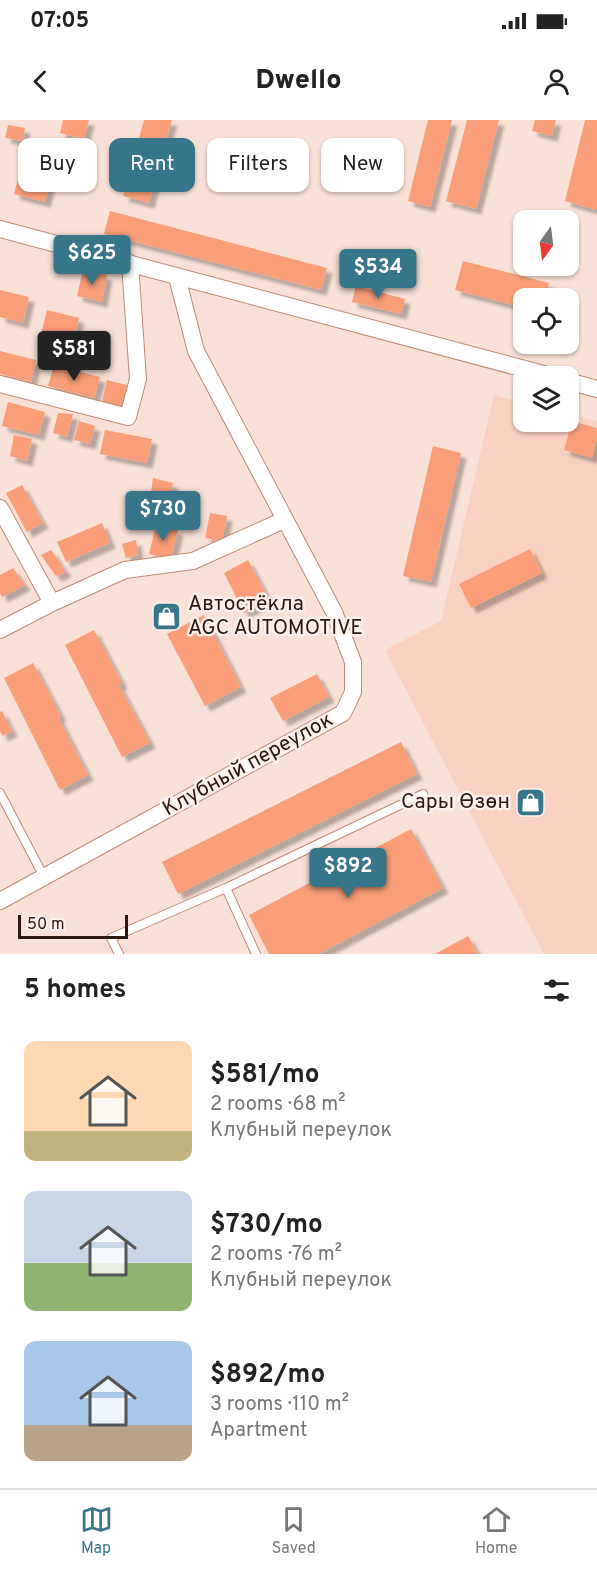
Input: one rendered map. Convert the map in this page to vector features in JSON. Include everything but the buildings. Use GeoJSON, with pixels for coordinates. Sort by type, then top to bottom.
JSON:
{"type":"FeatureCollection","features":[{"type":"Feature","properties":{"kind":"street"},"geometry":{"type":"LineString","coordinates":[[0,229],[513,366]]}},
{"type":"Feature","properties":{"kind":"street"},"geometry":{"type":"LineString","coordinates":[[0,384],[128,417],[138,379],[130,262]]}},
{"type":"Feature","properties":{"kind":"street","name":"Клубный переулок"},"geometry":{"type":"LineString","coordinates":[[0,901],[343,713],[353,692],[353,662],[334,612],[196,351],[177,277]]}},
{"type":"Feature","properties":{"kind":"street"},"geometry":{"type":"LineString","coordinates":[[579,384],[597,389]]}},
{"type":"Feature","properties":{"kind":"street"},"geometry":{"type":"LineString","coordinates":[[0,508],[52,603]]}},
{"type":"Feature","properties":{"kind":"street"},"geometry":{"type":"LineString","coordinates":[[0,630],[52,603],[125,570],[193,561],[284,520]]}},
{"type":"Feature","properties":{"kind":"lane"},"geometry":{"type":"LineString","coordinates":[[0,793],[44,877]]}},
{"type":"Feature","properties":{"kind":"lane"},"geometry":{"type":"LineString","coordinates":[[118,954],[111,938],[226,888],[423,794]]}},
{"type":"Feature","properties":{"kind":"lane"},"geometry":{"type":"LineString","coordinates":[[226,888],[256,954]]}},
{"type":"Feature","properties":{"kind":"shaded area","name":"Сары Өзөн"},"geometry":{"type":"Polygon","coordinates":[[[494,395],[513,400],[513,432],[579,432],[579,416],[597,421],[597,954],[544,954],[385,650],[441,621],[494,395]]]}},
{"type":"Feature","properties":{"kind":"place","name":"Автостёкла AGC AUTOMOTIVE"},"geometry":{"type":"Point","coordinates":[167,616]}},
{"type":"Feature","properties":{"kind":"place","name":"Сары Өзөн"},"geometry":{"type":"Point","coordinates":[531,802]}}]}
